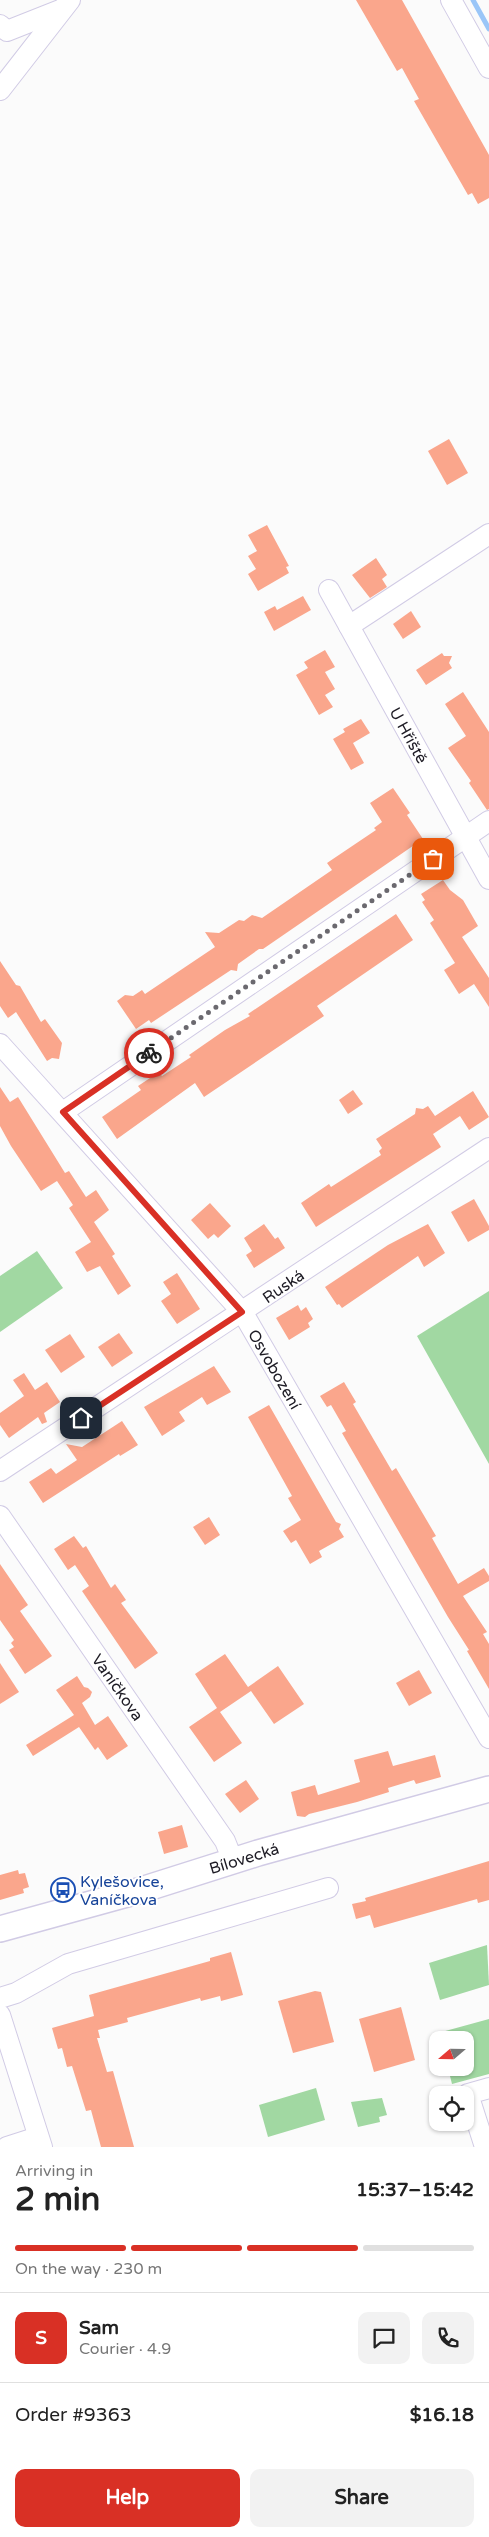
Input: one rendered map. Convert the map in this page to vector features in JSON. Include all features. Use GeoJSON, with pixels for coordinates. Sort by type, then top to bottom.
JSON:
{"type":"FeatureCollection","features":[{"type":"Feature","properties":{"kind":"main road","name":"Bílovecká"},"geometry":{"type":"LineString","coordinates":[[0,1929],[489,1789]]}},
{"type":"Feature","properties":{"kind":"street"},"geometry":{"type":"LineString","coordinates":[[451,0],[489,68]]}},
{"type":"Feature","properties":{"kind":"street"},"geometry":{"type":"LineString","coordinates":[[0,25],[7,31],[66,5]]}},
{"type":"Feature","properties":{"kind":"street"},"geometry":{"type":"LineString","coordinates":[[0,90],[66,5]]}},
{"type":"Feature","properties":{"kind":"street"},"geometry":{"type":"LineString","coordinates":[[349,626],[489,534]]}},
{"type":"Feature","properties":{"kind":"street","name":"U Hřiště"},"geometry":{"type":"LineString","coordinates":[[329,590],[489,879]]}},
{"type":"Feature","properties":{"kind":"street"},"geometry":{"type":"LineString","coordinates":[[63,1112],[489,821]]}},
{"type":"Feature","properties":{"kind":"street","name":"Osvobození"},"geometry":{"type":"LineString","coordinates":[[0,1044],[242,1312],[489,1738]]}},
{"type":"Feature","properties":{"kind":"street","name":"Ruská"},"geometry":{"type":"LineString","coordinates":[[0,1471],[489,1148]]}},
{"type":"Feature","properties":{"kind":"street","name":"Vaníčkova"},"geometry":{"type":"LineString","coordinates":[[0,1516],[225,1841],[233,1861]]}},
{"type":"Feature","properties":{"kind":"street"},"geometry":{"type":"LineString","coordinates":[[0,1998],[22,1990],[68,1964],[328,1888]]}},
{"type":"Feature","properties":{"kind":"street"},"geometry":{"type":"LineString","coordinates":[[0,2016],[40,2142],[7,2147]]}},
{"type":"Feature","properties":{"kind":"street"},"geometry":{"type":"LineString","coordinates":[[485,2147],[484,2125],[468,2094],[489,2088]]}},
{"type":"Feature","properties":{"kind":"green space"},"geometry":{"type":"Polygon","coordinates":[[[37,1251],[63,1288],[0,1332],[0,1276],[37,1251]]]}},
{"type":"Feature","properties":{"kind":"green space"},"geometry":{"type":"Polygon","coordinates":[[[489,1291],[489,1464],[417,1336],[489,1291]]]}},
{"type":"Feature","properties":{"kind":"green space"},"geometry":{"type":"Polygon","coordinates":[[[487,1945],[489,1985],[440,2000],[429,1963],[487,1945]]]}},
{"type":"Feature","properties":{"kind":"green space"},"geometry":{"type":"Polygon","coordinates":[[[489,2019],[489,2074],[452,2084],[450,2076],[474,2076],[474,2031],[445,2031],[489,2019]]]}},
{"type":"Feature","properties":{"kind":"green space"},"geometry":{"type":"Polygon","coordinates":[[[316,2088],[325,2120],[268,2137],[259,2105],[316,2088]]]}},
{"type":"Feature","properties":{"kind":"green space"},"geometry":{"type":"Polygon","coordinates":[[[382,2098],[387,2115],[379,2117],[380,2122],[358,2127],[351,2102],[382,2098]]]}},
{"type":"Feature","properties":{"kind":"building"},"geometry":{"type":"Polygon","coordinates":[[[356,0],[402,0],[489,155],[489,198],[478,204],[472,193],[468,195],[414,101],[419,99],[402,68],[397,71],[356,0]]]}},
{"type":"Feature","properties":{"kind":"building"},"geometry":{"type":"Polygon","coordinates":[[[449,439],[468,473],[447,485],[428,451],[449,439]]]}},
{"type":"Feature","properties":{"kind":"building"},"geometry":{"type":"Polygon","coordinates":[[[267,525],[289,566],[286,567],[289,573],[258,591],[248,574],[256,569],[248,556],[257,551],[248,535],[267,525]]]}},
{"type":"Feature","properties":{"kind":"building"},"geometry":{"type":"Polygon","coordinates":[[[376,558],[387,575],[382,579],[387,587],[370,598],[352,575],[376,558]]]}},
{"type":"Feature","properties":{"kind":"building"},"geometry":{"type":"Polygon","coordinates":[[[303,596],[311,610],[274,631],[264,612],[275,606],[277,610],[303,596]]]}},
{"type":"Feature","properties":{"kind":"building"},"geometry":{"type":"Polygon","coordinates":[[[411,611],[421,627],[403,639],[393,624],[411,611]]]}},
{"type":"Feature","properties":{"kind":"building"},"geometry":{"type":"Polygon","coordinates":[[[325,650],[335,667],[325,672],[335,689],[325,695],[333,707],[319,715],[296,675],[308,668],[304,662],[325,650]]]}},
{"type":"Feature","properties":{"kind":"building"},"geometry":{"type":"Polygon","coordinates":[[[442,653],[444,656],[452,656],[449,663],[452,668],[426,685],[416,670],[442,653]]]}},
{"type":"Feature","properties":{"kind":"building"},"geometry":{"type":"Polygon","coordinates":[[[463,692],[489,732],[489,809],[487,810],[469,783],[471,781],[448,748],[466,736],[445,704],[463,692]]]}},
{"type":"Feature","properties":{"kind":"building"},"geometry":{"type":"Polygon","coordinates":[[[361,719],[370,733],[353,743],[364,763],[351,770],[333,739],[345,732],[343,729],[361,719]]]}},
{"type":"Feature","properties":{"kind":"building"},"geometry":{"type":"Polygon","coordinates":[[[393,788],[410,813],[407,815],[423,839],[263,949],[259,949],[238,964],[237,971],[231,970],[151,1023],[149,1020],[136,1029],[117,1001],[125,995],[133,996],[142,990],[145,994],[215,947],[205,932],[219,933],[239,920],[244,921],[252,915],[262,918],[332,870],[327,863],[376,830],[374,828],[382,822],[370,803],[393,788]]]}},
{"type":"Feature","properties":{"kind":"building"},"geometry":{"type":"Polygon","coordinates":[[[443,880],[450,890],[463,900],[478,926],[462,937],[489,978],[489,1007],[474,984],[459,994],[444,970],[455,963],[430,923],[434,920],[422,902],[425,900],[421,894],[443,880]]]}},
{"type":"Feature","properties":{"kind":"building"},"geometry":{"type":"Polygon","coordinates":[[[396,914],[413,940],[317,1006],[324,1016],[204,1097],[195,1083],[117,1139],[102,1117],[141,1090],[138,1086],[159,1072],[162,1076],[191,1057],[189,1055],[225,1030],[250,1016],[248,1014],[396,914]]]}},
{"type":"Feature","properties":{"kind":"building"},"geometry":{"type":"Polygon","coordinates":[[[0,961],[16,985],[20,986],[41,1022],[45,1019],[62,1043],[59,1059],[52,1058],[47,1061],[16,1012],[8,1018],[0,1006],[0,961]]]}},
{"type":"Feature","properties":{"kind":"building"},"geometry":{"type":"Polygon","coordinates":[[[0,1087],[10,1102],[18,1097],[65,1173],[69,1171],[86,1197],[96,1190],[109,1210],[94,1222],[115,1254],[112,1256],[131,1286],[118,1295],[100,1266],[87,1272],[75,1252],[91,1242],[69,1208],[73,1205],[57,1181],[41,1191],[11,1146],[0,1126],[0,1087]]]}},
{"type":"Feature","properties":{"kind":"building"},"geometry":{"type":"Polygon","coordinates":[[[353,1090],[363,1104],[348,1114],[339,1100],[353,1090]]]}},
{"type":"Feature","properties":{"kind":"building"},"geometry":{"type":"Polygon","coordinates":[[[473,1091],[489,1117],[469,1130],[460,1116],[433,1134],[441,1147],[316,1227],[301,1203],[329,1184],[331,1187],[381,1155],[379,1151],[382,1148],[376,1139],[415,1114],[416,1108],[423,1109],[428,1106],[435,1116],[473,1091]]]}},
{"type":"Feature","properties":{"kind":"building"},"geometry":{"type":"Polygon","coordinates":[[[474,1199],[489,1226],[489,1230],[468,1242],[451,1212],[474,1199]]]}},
{"type":"Feature","properties":{"kind":"building"},"geometry":{"type":"Polygon","coordinates":[[[210,1203],[231,1226],[218,1238],[214,1234],[208,1239],[191,1220],[210,1203]]]}},
{"type":"Feature","properties":{"kind":"building"},"geometry":{"type":"Polygon","coordinates":[[[264,1224],[275,1239],[278,1237],[285,1248],[254,1268],[246,1255],[252,1251],[244,1238],[264,1224]]]}},
{"type":"Feature","properties":{"kind":"building"},"geometry":{"type":"Polygon","coordinates":[[[428,1224],[445,1253],[424,1267],[418,1256],[342,1308],[339,1304],[337,1305],[325,1287],[388,1245],[428,1224]]]}},
{"type":"Feature","properties":{"kind":"building"},"geometry":{"type":"Polygon","coordinates":[[[177,1273],[200,1309],[177,1324],[161,1301],[171,1294],[163,1282],[177,1273]]]}},
{"type":"Feature","properties":{"kind":"building"},"geometry":{"type":"Polygon","coordinates":[[[298,1305],[301,1311],[306,1307],[313,1319],[308,1323],[310,1327],[289,1340],[276,1318],[298,1305]]]}},
{"type":"Feature","properties":{"kind":"building"},"geometry":{"type":"Polygon","coordinates":[[[119,1333],[133,1353],[112,1367],[98,1347],[119,1333]]]}},
{"type":"Feature","properties":{"kind":"building"},"geometry":{"type":"Polygon","coordinates":[[[70,1334],[85,1357],[61,1373],[45,1350],[70,1334]]]}},
{"type":"Feature","properties":{"kind":"building"},"geometry":{"type":"Polygon","coordinates":[[[214,1366],[231,1392],[207,1405],[202,1397],[179,1412],[185,1421],[162,1436],[144,1407],[214,1366]]]}},
{"type":"Feature","properties":{"kind":"building"},"geometry":{"type":"Polygon","coordinates":[[[24,1373],[35,1390],[47,1382],[60,1402],[44,1413],[47,1422],[42,1424],[38,1417],[9,1438],[0,1425],[0,1413],[24,1396],[13,1380],[24,1373]]]}},
{"type":"Feature","properties":{"kind":"building"},"geometry":{"type":"Polygon","coordinates":[[[344,1382],[356,1402],[353,1404],[392,1471],[396,1468],[436,1536],[432,1538],[458,1584],[484,1568],[489,1576],[489,1581],[463,1596],[487,1632],[483,1634],[489,1644],[489,1689],[467,1651],[469,1650],[342,1433],[346,1431],[331,1405],[327,1407],[320,1396],[344,1382]]]}},
{"type":"Feature","properties":{"kind":"building"},"geometry":{"type":"Polygon","coordinates":[[[269,1405],[336,1522],[341,1524],[339,1529],[344,1537],[319,1551],[322,1557],[310,1564],[296,1540],[291,1543],[283,1531],[301,1520],[288,1498],[292,1496],[248,1417],[269,1405]]]}},
{"type":"Feature","properties":{"kind":"building"},"geometry":{"type":"Polygon","coordinates":[[[122,1421],[138,1445],[120,1456],[119,1454],[43,1503],[29,1482],[51,1468],[56,1474],[77,1460],[66,1444],[82,1447],[122,1421]]]}},
{"type":"Feature","properties":{"kind":"building"},"geometry":{"type":"Polygon","coordinates":[[[209,1517],[220,1535],[205,1545],[193,1527],[209,1517]]]}},
{"type":"Feature","properties":{"kind":"building"},"geometry":{"type":"Polygon","coordinates":[[[74,1536],[83,1548],[86,1546],[111,1588],[115,1584],[126,1600],[121,1603],[158,1653],[135,1669],[82,1591],[89,1586],[75,1565],[68,1570],[54,1549],[74,1536]]]}},
{"type":"Feature","properties":{"kind":"building"},"geometry":{"type":"Polygon","coordinates":[[[0,1564],[28,1605],[20,1611],[52,1656],[25,1674],[9,1650],[14,1647],[11,1643],[14,1640],[0,1620],[0,1564]]]}},
{"type":"Feature","properties":{"kind":"building"},"geometry":{"type":"Polygon","coordinates":[[[225,1654],[248,1687],[278,1666],[304,1704],[274,1724],[251,1691],[220,1712],[242,1743],[214,1762],[189,1727],[217,1708],[195,1674],[225,1654]]]}},
{"type":"Feature","properties":{"kind":"building"},"geometry":{"type":"Polygon","coordinates":[[[0,1663],[19,1692],[0,1704],[0,1663]]]}},
{"type":"Feature","properties":{"kind":"building"},"geometry":{"type":"Polygon","coordinates":[[[419,1670],[432,1693],[409,1706],[396,1683],[419,1670]]]}},
{"type":"Feature","properties":{"kind":"building"},"geometry":{"type":"Polygon","coordinates":[[[77,1676],[84,1687],[92,1692],[90,1697],[82,1703],[95,1725],[108,1716],[128,1746],[107,1760],[98,1747],[95,1750],[79,1727],[33,1756],[26,1745],[74,1715],[56,1690],[77,1676]]]}},
{"type":"Feature","properties":{"kind":"building"},"geometry":{"type":"Polygon","coordinates":[[[388,1751],[393,1766],[435,1755],[441,1777],[416,1784],[414,1780],[388,1788],[389,1792],[357,1802],[309,1814],[305,1817],[297,1816],[291,1792],[315,1785],[318,1795],[360,1782],[354,1760],[388,1751]]]}},
{"type":"Feature","properties":{"kind":"building"},"geometry":{"type":"Polygon","coordinates":[[[246,1780],[259,1799],[240,1813],[225,1794],[246,1780]]]}},
{"type":"Feature","properties":{"kind":"building"},"geometry":{"type":"Polygon","coordinates":[[[182,1825],[188,1847],[164,1854],[158,1832],[182,1825]]]}},
{"type":"Feature","properties":{"kind":"building"},"geometry":{"type":"Polygon","coordinates":[[[489,1861],[489,1900],[478,1903],[477,1899],[374,1928],[370,1915],[356,1919],[352,1904],[366,1901],[365,1898],[489,1861]]]}},
{"type":"Feature","properties":{"kind":"building"},"geometry":{"type":"Polygon","coordinates":[[[18,1870],[19,1874],[25,1873],[29,1887],[23,1889],[24,1893],[0,1900],[0,1875],[18,1870]]]}},
{"type":"Feature","properties":{"kind":"building"},"geometry":{"type":"Polygon","coordinates":[[[231,1952],[243,1995],[221,2001],[220,1996],[201,2001],[200,1998],[127,2018],[128,2022],[98,2030],[100,2038],[97,2038],[107,2072],[113,2071],[134,2147],[101,2147],[91,2110],[86,2111],[72,2066],[67,2067],[62,2048],[58,2049],[52,2028],[94,2016],[89,1995],[210,1961],[210,1958],[231,1952]]]}},
{"type":"Feature","properties":{"kind":"building"},"geometry":{"type":"Polygon","coordinates":[[[315,1991],[321,1992],[334,2042],[293,2053],[278,2001],[315,1991]]]}},
{"type":"Feature","properties":{"kind":"building"},"geometry":{"type":"Polygon","coordinates":[[[401,2007],[415,2060],[374,2072],[359,2019],[401,2007]]]}},
{"type":"Feature","properties":{"kind":"waterway"},"geometry":{"type":"LineString","coordinates":[[473,0],[489,29]]}},
{"type":"Feature","properties":{"kind":"way so far"},"geometry":{"type":"LineString","coordinates":[[149,1053],[433,859]]}},
{"type":"Feature","properties":{"kind":"place","name":"Kylešovice, Vaníčkova"},"geometry":{"type":"Point","coordinates":[63,1890]}},
{"type":"Feature","properties":{"kind":"route"},"geometry":{"type":"LineString","coordinates":[[81,1418],[242,1312],[63,1112],[149,1053]]}}]}
